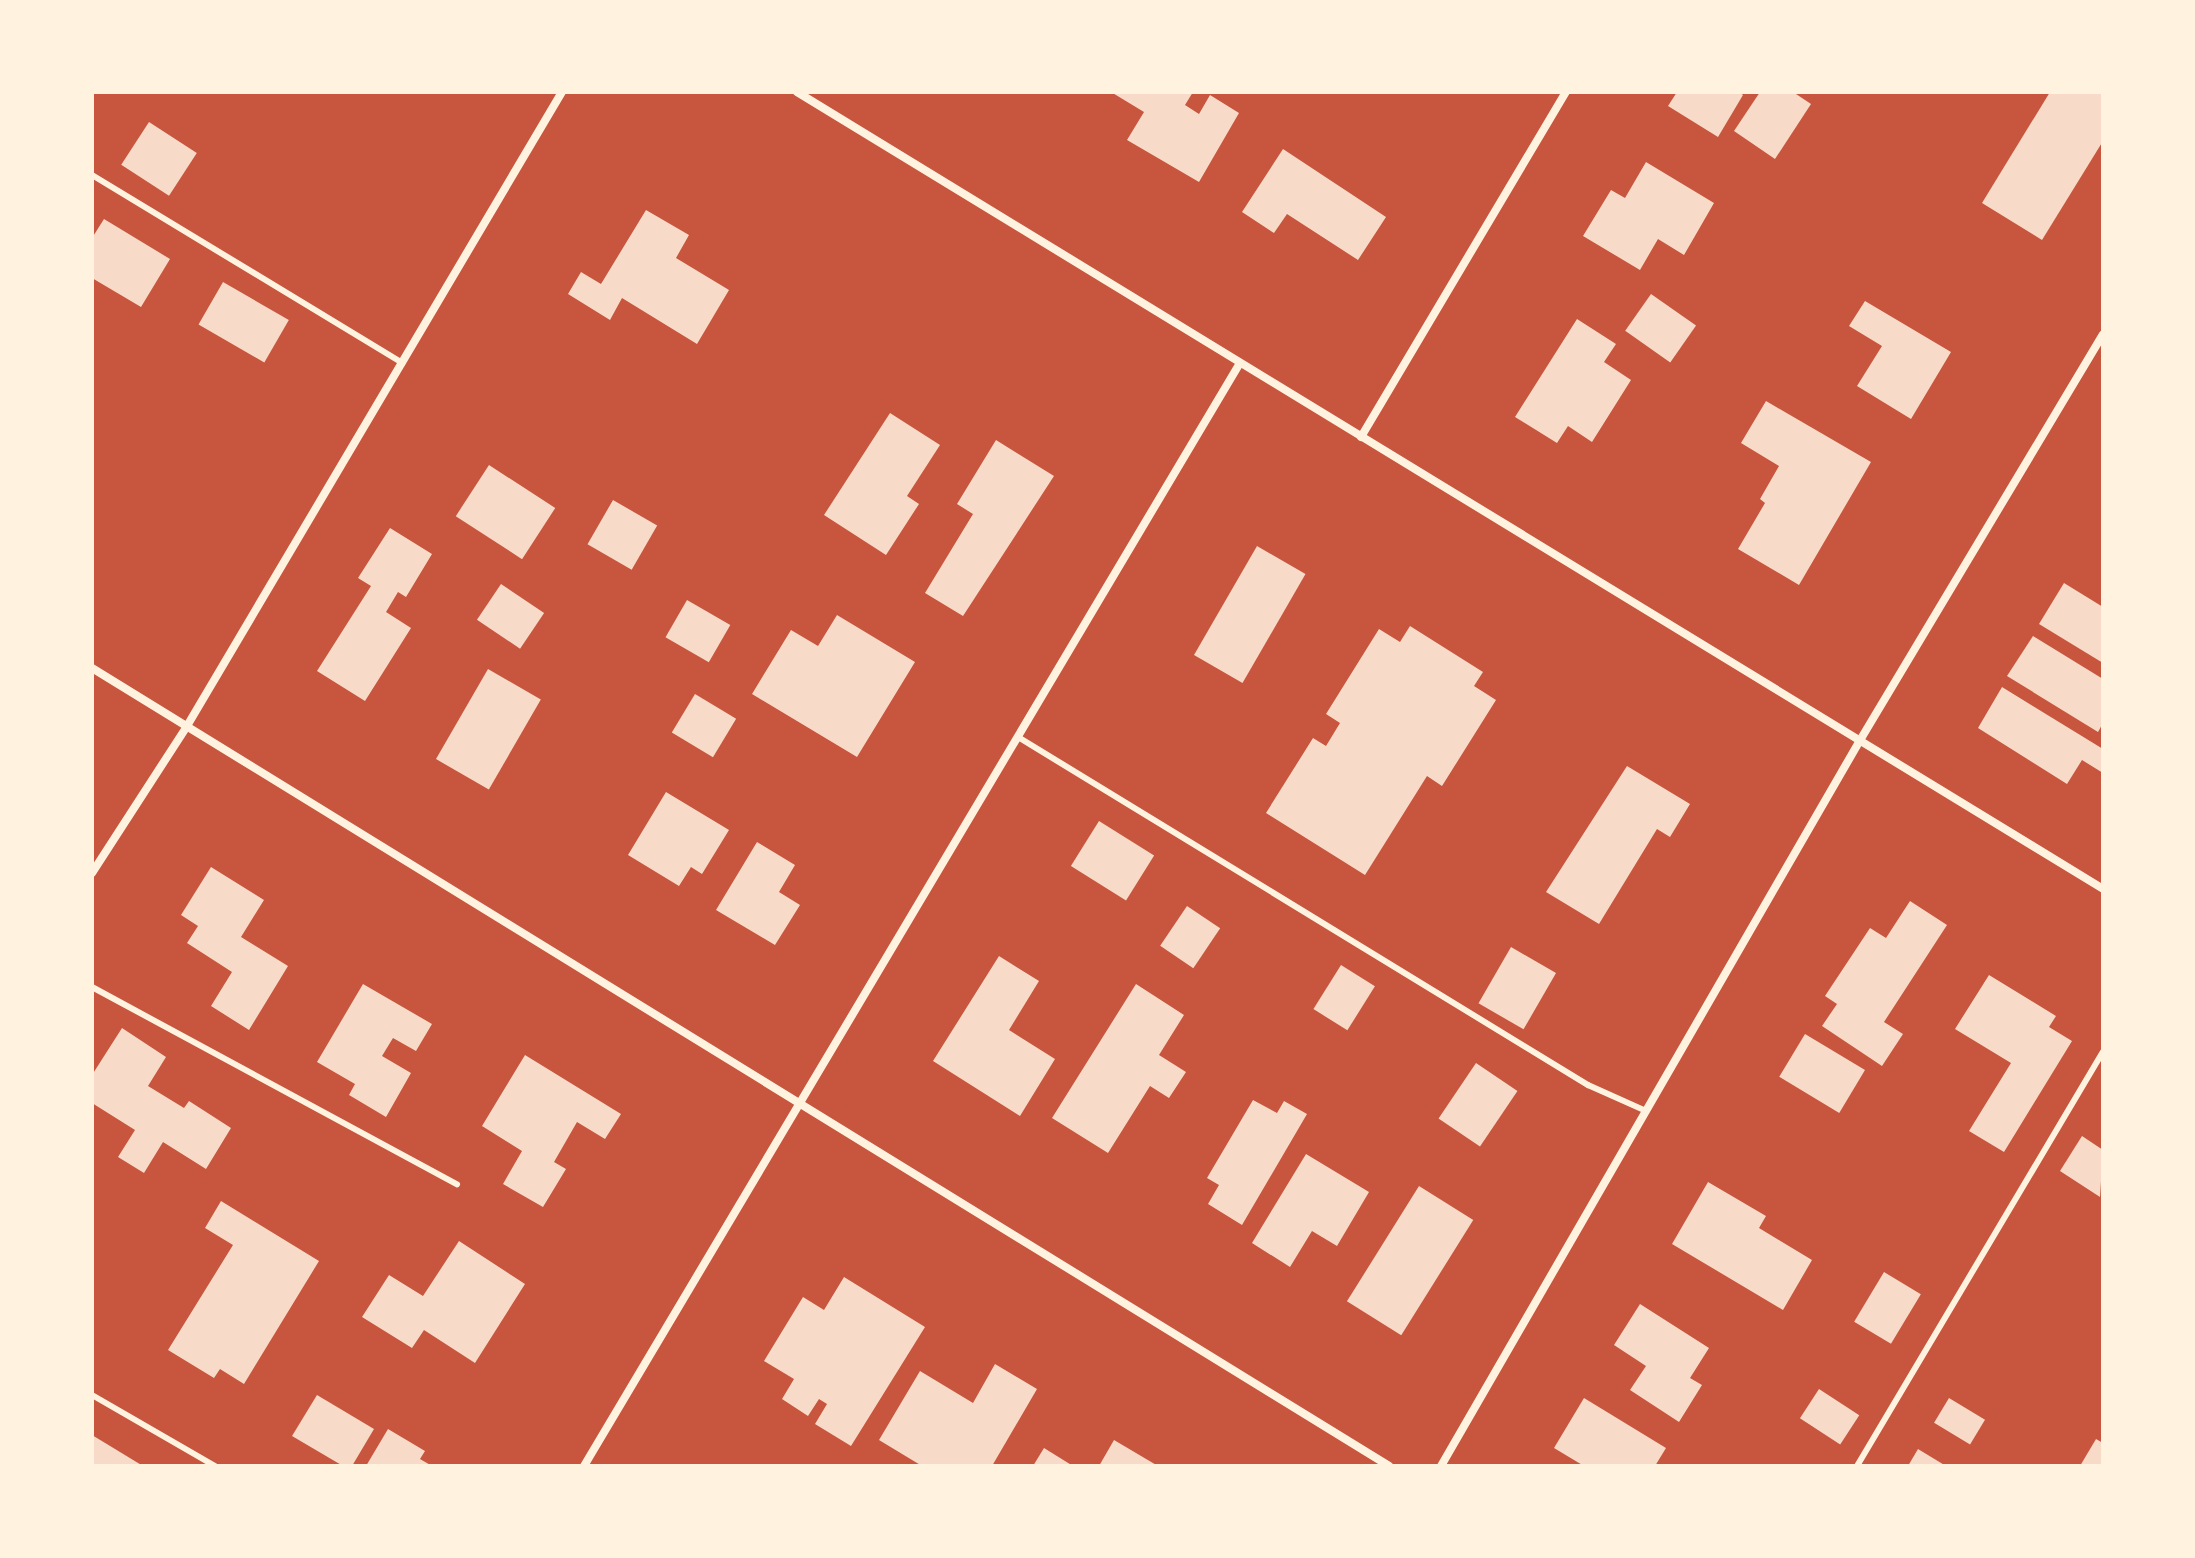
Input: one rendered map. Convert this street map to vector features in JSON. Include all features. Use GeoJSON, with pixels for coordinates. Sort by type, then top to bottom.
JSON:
{"type":"FeatureCollection","features":[{"type":"Feature","properties":{"kind":"street"},"geometry":{"type":"LineString","coordinates":[[92,873],[187,726],[562,92]]}},
{"type":"Feature","properties":{"kind":"street"},"geometry":{"type":"LineString","coordinates":[[797,92],[2103,889]]}},
{"type":"Feature","properties":{"kind":"street"},"geometry":{"type":"LineString","coordinates":[[1361,437],[1566,92]]}},
{"type":"Feature","properties":{"kind":"street"},"geometry":{"type":"LineString","coordinates":[[1441,1466],[1859,742],[2103,335]]}},
{"type":"Feature","properties":{"kind":"street"},"geometry":{"type":"LineString","coordinates":[[584,1466],[1240,363]]}},
{"type":"Feature","properties":{"kind":"street"},"geometry":{"type":"LineString","coordinates":[[92,668],[1389,1466]]}},
{"type":"Feature","properties":{"kind":"lane"},"geometry":{"type":"LineString","coordinates":[[92,175],[402,363]]}},
{"type":"Feature","properties":{"kind":"lane"},"geometry":{"type":"LineString","coordinates":[[1018,737],[1588,1085],[1646,1111]]}},
{"type":"Feature","properties":{"kind":"lane"},"geometry":{"type":"LineString","coordinates":[[92,987],[457,1184]]}},
{"type":"Feature","properties":{"kind":"lane"},"geometry":{"type":"LineString","coordinates":[[1857,1466],[2103,1052]]}},
{"type":"Feature","properties":{"kind":"lane"},"geometry":{"type":"LineString","coordinates":[[92,1395],[215,1466]]}},
{"type":"Feature","properties":{"kind":"building"},"geometry":{"type":"Polygon","coordinates":[[[1111,92],[1193,92],[1185,105],[1199,114],[1210,95],[1239,113],[1199,182],[1127,140],[1144,112],[1111,92]]]}},
{"type":"Feature","properties":{"kind":"building"},"geometry":{"type":"Polygon","coordinates":[[[1677,92],[1739,92],[1743,95],[1718,137],[1668,106],[1677,92]]]}},
{"type":"Feature","properties":{"kind":"building"},"geometry":{"type":"Polygon","coordinates":[[[1760,92],[1793,92],[1811,104],[1775,159],[1734,131],[1760,92]]]}},
{"type":"Feature","properties":{"kind":"building"},"geometry":{"type":"Polygon","coordinates":[[[2050,92],[2103,92],[2103,141],[2042,240],[1982,203],[2050,92]]]}},
{"type":"Feature","properties":{"kind":"building"},"geometry":{"type":"Polygon","coordinates":[[[149,122],[197,153],[169,196],[121,165],[149,122]]]}},
{"type":"Feature","properties":{"kind":"building"},"geometry":{"type":"Polygon","coordinates":[[[1283,149],[1386,217],[1358,260],[1287,214],[1274,233],[1242,212],[1283,149]]]}},
{"type":"Feature","properties":{"kind":"building"},"geometry":{"type":"Polygon","coordinates":[[[1646,162],[1714,203],[1684,255],[1658,239],[1640,270],[1583,236],[1611,190],[1625,198],[1646,162]]]}},
{"type":"Feature","properties":{"kind":"building"},"geometry":{"type":"Polygon","coordinates":[[[646,210],[689,235],[676,258],[729,290],[697,344],[622,298],[610,320],[568,294],[581,272],[601,284],[646,210]]]}},
{"type":"Feature","properties":{"kind":"building"},"geometry":{"type":"Polygon","coordinates":[[[104,219],[170,259],[141,307],[92,278],[92,238],[104,219]]]}},
{"type":"Feature","properties":{"kind":"building"},"geometry":{"type":"Polygon","coordinates":[[[223,282],[289,320],[264,362],[198,324],[223,282]]]}},
{"type":"Feature","properties":{"kind":"building"},"geometry":{"type":"Polygon","coordinates":[[[1651,294],[1696,326],[1670,362],[1625,331],[1651,294]]]}},
{"type":"Feature","properties":{"kind":"building"},"geometry":{"type":"Polygon","coordinates":[[[1865,301],[1951,352],[1911,419],[1857,386],[1882,346],[1849,326],[1865,301]]]}},
{"type":"Feature","properties":{"kind":"building"},"geometry":{"type":"Polygon","coordinates":[[[1577,319],[1616,344],[1604,362],[1631,380],[1592,442],[1568,426],[1557,443],[1515,417],[1577,319]]]}},
{"type":"Feature","properties":{"kind":"building"},"geometry":{"type":"Polygon","coordinates":[[[1766,401],[1871,462],[1799,585],[1738,549],[1765,503],[1760,499],[1779,466],[1741,443],[1766,401]]]}},
{"type":"Feature","properties":{"kind":"building"},"geometry":{"type":"Polygon","coordinates":[[[890,413],[940,445],[907,496],[919,504],[886,555],[824,515],[890,413]]]}},
{"type":"Feature","properties":{"kind":"building"},"geometry":{"type":"Polygon","coordinates":[[[996,440],[1054,476],[963,616],[925,593],[973,514],[957,504],[996,440]]]}},
{"type":"Feature","properties":{"kind":"building"},"geometry":{"type":"Polygon","coordinates":[[[489,465],[555,508],[522,559],[456,516],[489,465]]]}},
{"type":"Feature","properties":{"kind":"building"},"geometry":{"type":"Polygon","coordinates":[[[613,500],[657,526],[632,570],[588,544],[613,500]]]}},
{"type":"Feature","properties":{"kind":"building"},"geometry":{"type":"Polygon","coordinates":[[[390,528],[432,554],[406,597],[398,592],[386,612],[411,628],[365,701],[317,671],[371,586],[358,578],[390,528]]]}},
{"type":"Feature","properties":{"kind":"building"},"geometry":{"type":"Polygon","coordinates":[[[1257,546],[1305,574],[1242,683],[1194,655],[1257,546]]]}},
{"type":"Feature","properties":{"kind":"building"},"geometry":{"type":"Polygon","coordinates":[[[2064,583],[2103,607],[2103,663],[2039,624],[2064,583]]]}},
{"type":"Feature","properties":{"kind":"building"},"geometry":{"type":"Polygon","coordinates":[[[501,584],[544,613],[520,649],[477,620],[501,584]]]}},
{"type":"Feature","properties":{"kind":"building"},"geometry":{"type":"Polygon","coordinates":[[[687,600],[730,625],[709,662],[666,637],[687,600]]]}},
{"type":"Feature","properties":{"kind":"building"},"geometry":{"type":"Polygon","coordinates":[[[837,615],[915,662],[857,757],[752,694],[791,630],[818,646],[837,615]]]}},
{"type":"Feature","properties":{"kind":"building"},"geometry":{"type":"Polygon","coordinates":[[[1410,626],[1483,672],[1474,686],[1496,700],[1442,786],[1427,776],[1365,875],[1266,813],[1313,738],[1326,746],[1340,723],[1326,714],[1379,629],[1400,642],[1410,626]]]}},
{"type":"Feature","properties":{"kind":"building"},"geometry":{"type":"Polygon","coordinates":[[[2033,636],[2103,679],[2103,723],[2098,732],[2007,676],[2033,636]]]}},
{"type":"Feature","properties":{"kind":"building"},"geometry":{"type":"Polygon","coordinates":[[[488,669],[541,699],[489,790],[436,759],[488,669]]]}},
{"type":"Feature","properties":{"kind":"building"},"geometry":{"type":"Polygon","coordinates":[[[2002,687],[2103,749],[2103,773],[2082,760],[2067,784],[1978,728],[2002,687]]]}},
{"type":"Feature","properties":{"kind":"building"},"geometry":{"type":"Polygon","coordinates":[[[695,694],[736,719],[713,757],[672,733],[695,694]]]}},
{"type":"Feature","properties":{"kind":"building"},"geometry":{"type":"Polygon","coordinates":[[[1627,766],[1690,804],[1670,837],[1657,829],[1599,924],[1546,892],[1627,766]]]}},
{"type":"Feature","properties":{"kind":"building"},"geometry":{"type":"Polygon","coordinates":[[[666,792],[729,830],[702,874],[691,867],[679,886],[628,855],[666,792]]]}},
{"type":"Feature","properties":{"kind":"building"},"geometry":{"type":"Polygon","coordinates":[[[1099,821],[1154,855],[1126,900],[1071,866],[1099,821]]]}},
{"type":"Feature","properties":{"kind":"building"},"geometry":{"type":"Polygon","coordinates":[[[757,842],[795,865],[779,892],[800,905],[775,945],[716,910],[757,842]]]}},
{"type":"Feature","properties":{"kind":"building"},"geometry":{"type":"Polygon","coordinates":[[[211,867],[264,900],[241,937],[288,966],[249,1030],[211,1006],[232,972],[187,943],[198,926],[181,915],[211,867]]]}},
{"type":"Feature","properties":{"kind":"building"},"geometry":{"type":"Polygon","coordinates":[[[1910,901],[1947,925],[1884,1022],[1903,1034],[1882,1066],[1822,1026],[1837,1004],[1825,996],[1870,928],[1886,938],[1910,901]]]}},
{"type":"Feature","properties":{"kind":"building"},"geometry":{"type":"Polygon","coordinates":[[[1187,906],[1220,928],[1193,968],[1160,946],[1187,906]]]}},
{"type":"Feature","properties":{"kind":"building"},"geometry":{"type":"Polygon","coordinates":[[[1511,947],[1556,973],[1524,1029],[1478,1003],[1511,947]]]}},
{"type":"Feature","properties":{"kind":"building"},"geometry":{"type":"Polygon","coordinates":[[[999,956],[1039,981],[1009,1030],[1055,1059],[1020,1116],[933,1061],[999,956]]]}},
{"type":"Feature","properties":{"kind":"building"},"geometry":{"type":"Polygon","coordinates":[[[1341,965],[1375,986],[1347,1030],[1313,1009],[1341,965]]]}},
{"type":"Feature","properties":{"kind":"building"},"geometry":{"type":"Polygon","coordinates":[[[1989,975],[2056,1016],[2049,1027],[2072,1041],[2004,1152],[1969,1131],[2011,1063],[1955,1029],[1989,975]]]}},
{"type":"Feature","properties":{"kind":"building"},"geometry":{"type":"Polygon","coordinates":[[[363,984],[432,1024],[416,1051],[393,1038],[382,1056],[411,1073],[386,1117],[349,1095],[355,1084],[317,1062],[363,984]]]}},
{"type":"Feature","properties":{"kind":"building"},"geometry":{"type":"Polygon","coordinates":[[[1136,984],[1184,1015],[1159,1055],[1186,1072],[1169,1098],[1150,1086],[1108,1153],[1052,1118],[1136,984]]]}},
{"type":"Feature","properties":{"kind":"building"},"geometry":{"type":"Polygon","coordinates":[[[122,1028],[166,1057],[148,1086],[184,1108],[189,1101],[231,1128],[206,1169],[163,1142],[144,1173],[118,1157],[135,1130],[92,1103],[92,1075],[122,1028]]]}},
{"type":"Feature","properties":{"kind":"building"},"geometry":{"type":"Polygon","coordinates":[[[1805,1034],[1865,1070],[1839,1113],[1779,1077],[1805,1034]]]}},
{"type":"Feature","properties":{"kind":"building"},"geometry":{"type":"Polygon","coordinates":[[[525,1055],[621,1114],[605,1139],[577,1122],[554,1162],[566,1169],[543,1207],[503,1184],[522,1151],[482,1126],[525,1055]]]}},
{"type":"Feature","properties":{"kind":"building"},"geometry":{"type":"Polygon","coordinates":[[[1476,1063],[1517,1091],[1480,1147],[1439,1119],[1476,1063]]]}},
{"type":"Feature","properties":{"kind":"building"},"geometry":{"type":"Polygon","coordinates":[[[1253,1100],[1277,1113],[1284,1101],[1307,1114],[1242,1225],[1208,1204],[1219,1185],[1207,1178],[1253,1100]]]}},
{"type":"Feature","properties":{"kind":"building"},"geometry":{"type":"Polygon","coordinates":[[[2082,1136],[2103,1150],[2100,1197],[2060,1171],[2082,1136]]]}},
{"type":"Feature","properties":{"kind":"building"},"geometry":{"type":"Polygon","coordinates":[[[1306,1154],[1369,1192],[1337,1246],[1312,1231],[1290,1267],[1252,1243],[1306,1154]]]}},
{"type":"Feature","properties":{"kind":"building"},"geometry":{"type":"Polygon","coordinates":[[[1708,1182],[1766,1216],[1759,1228],[1812,1260],[1783,1310],[1672,1244],[1708,1182]]]}},
{"type":"Feature","properties":{"kind":"building"},"geometry":{"type":"Polygon","coordinates":[[[1419,1186],[1473,1220],[1401,1335],[1347,1301],[1419,1186]]]}},
{"type":"Feature","properties":{"kind":"building"},"geometry":{"type":"Polygon","coordinates":[[[221,1201],[319,1261],[244,1384],[220,1369],[214,1378],[168,1350],[233,1245],[205,1228],[221,1201]]]}},
{"type":"Feature","properties":{"kind":"building"},"geometry":{"type":"Polygon","coordinates":[[[459,1241],[525,1284],[475,1363],[424,1330],[412,1348],[362,1317],[389,1275],[423,1296],[459,1241]]]}},
{"type":"Feature","properties":{"kind":"building"},"geometry":{"type":"Polygon","coordinates":[[[1884,1272],[1921,1294],[1891,1344],[1854,1322],[1884,1272]]]}},
{"type":"Feature","properties":{"kind":"building"},"geometry":{"type":"Polygon","coordinates":[[[844,1277],[925,1327],[851,1446],[815,1424],[827,1404],[819,1399],[808,1416],[782,1399],[794,1379],[764,1361],[803,1297],[824,1310],[844,1277]]]}},
{"type":"Feature","properties":{"kind":"building"},"geometry":{"type":"Polygon","coordinates":[[[1640,1304],[1709,1348],[1690,1378],[1702,1385],[1679,1422],[1630,1390],[1646,1366],[1614,1345],[1640,1304]]]}},
{"type":"Feature","properties":{"kind":"building"},"geometry":{"type":"Polygon","coordinates":[[[995,1364],[1037,1389],[992,1466],[922,1466],[879,1440],[920,1371],[973,1403],[995,1364]]]}},
{"type":"Feature","properties":{"kind":"building"},"geometry":{"type":"Polygon","coordinates":[[[1819,1389],[1859,1415],[1840,1444],[1800,1418],[1819,1389]]]}},
{"type":"Feature","properties":{"kind":"building"},"geometry":{"type":"Polygon","coordinates":[[[317,1395],[374,1429],[352,1466],[343,1466],[292,1436],[317,1395]]]}},
{"type":"Feature","properties":{"kind":"building"},"geometry":{"type":"Polygon","coordinates":[[[1584,1398],[1666,1448],[1655,1466],[1584,1466],[1554,1448],[1584,1398]]]}},
{"type":"Feature","properties":{"kind":"building"},"geometry":{"type":"Polygon","coordinates":[[[1949,1398],[1985,1420],[1970,1444],[1934,1423],[1949,1398]]]}},
{"type":"Feature","properties":{"kind":"building"},"geometry":{"type":"Polygon","coordinates":[[[388,1429],[425,1451],[420,1459],[432,1466],[366,1466],[388,1429]]]}},
{"type":"Feature","properties":{"kind":"building"},"geometry":{"type":"Polygon","coordinates":[[[92,1435],[143,1466],[92,1466],[92,1435]]]}},
{"type":"Feature","properties":{"kind":"building"},"geometry":{"type":"Polygon","coordinates":[[[2096,1439],[2103,1443],[2103,1466],[2080,1466],[2096,1439]]]}},
{"type":"Feature","properties":{"kind":"building"},"geometry":{"type":"Polygon","coordinates":[[[1114,1440],[1158,1466],[1099,1466],[1114,1440]]]}},
{"type":"Feature","properties":{"kind":"building"},"geometry":{"type":"Polygon","coordinates":[[[1044,1448],[1073,1466],[1033,1466],[1044,1448]]]}},
{"type":"Feature","properties":{"kind":"building"},"geometry":{"type":"Polygon","coordinates":[[[1918,1449],[1946,1466],[1908,1466],[1918,1449]]]}}]}
